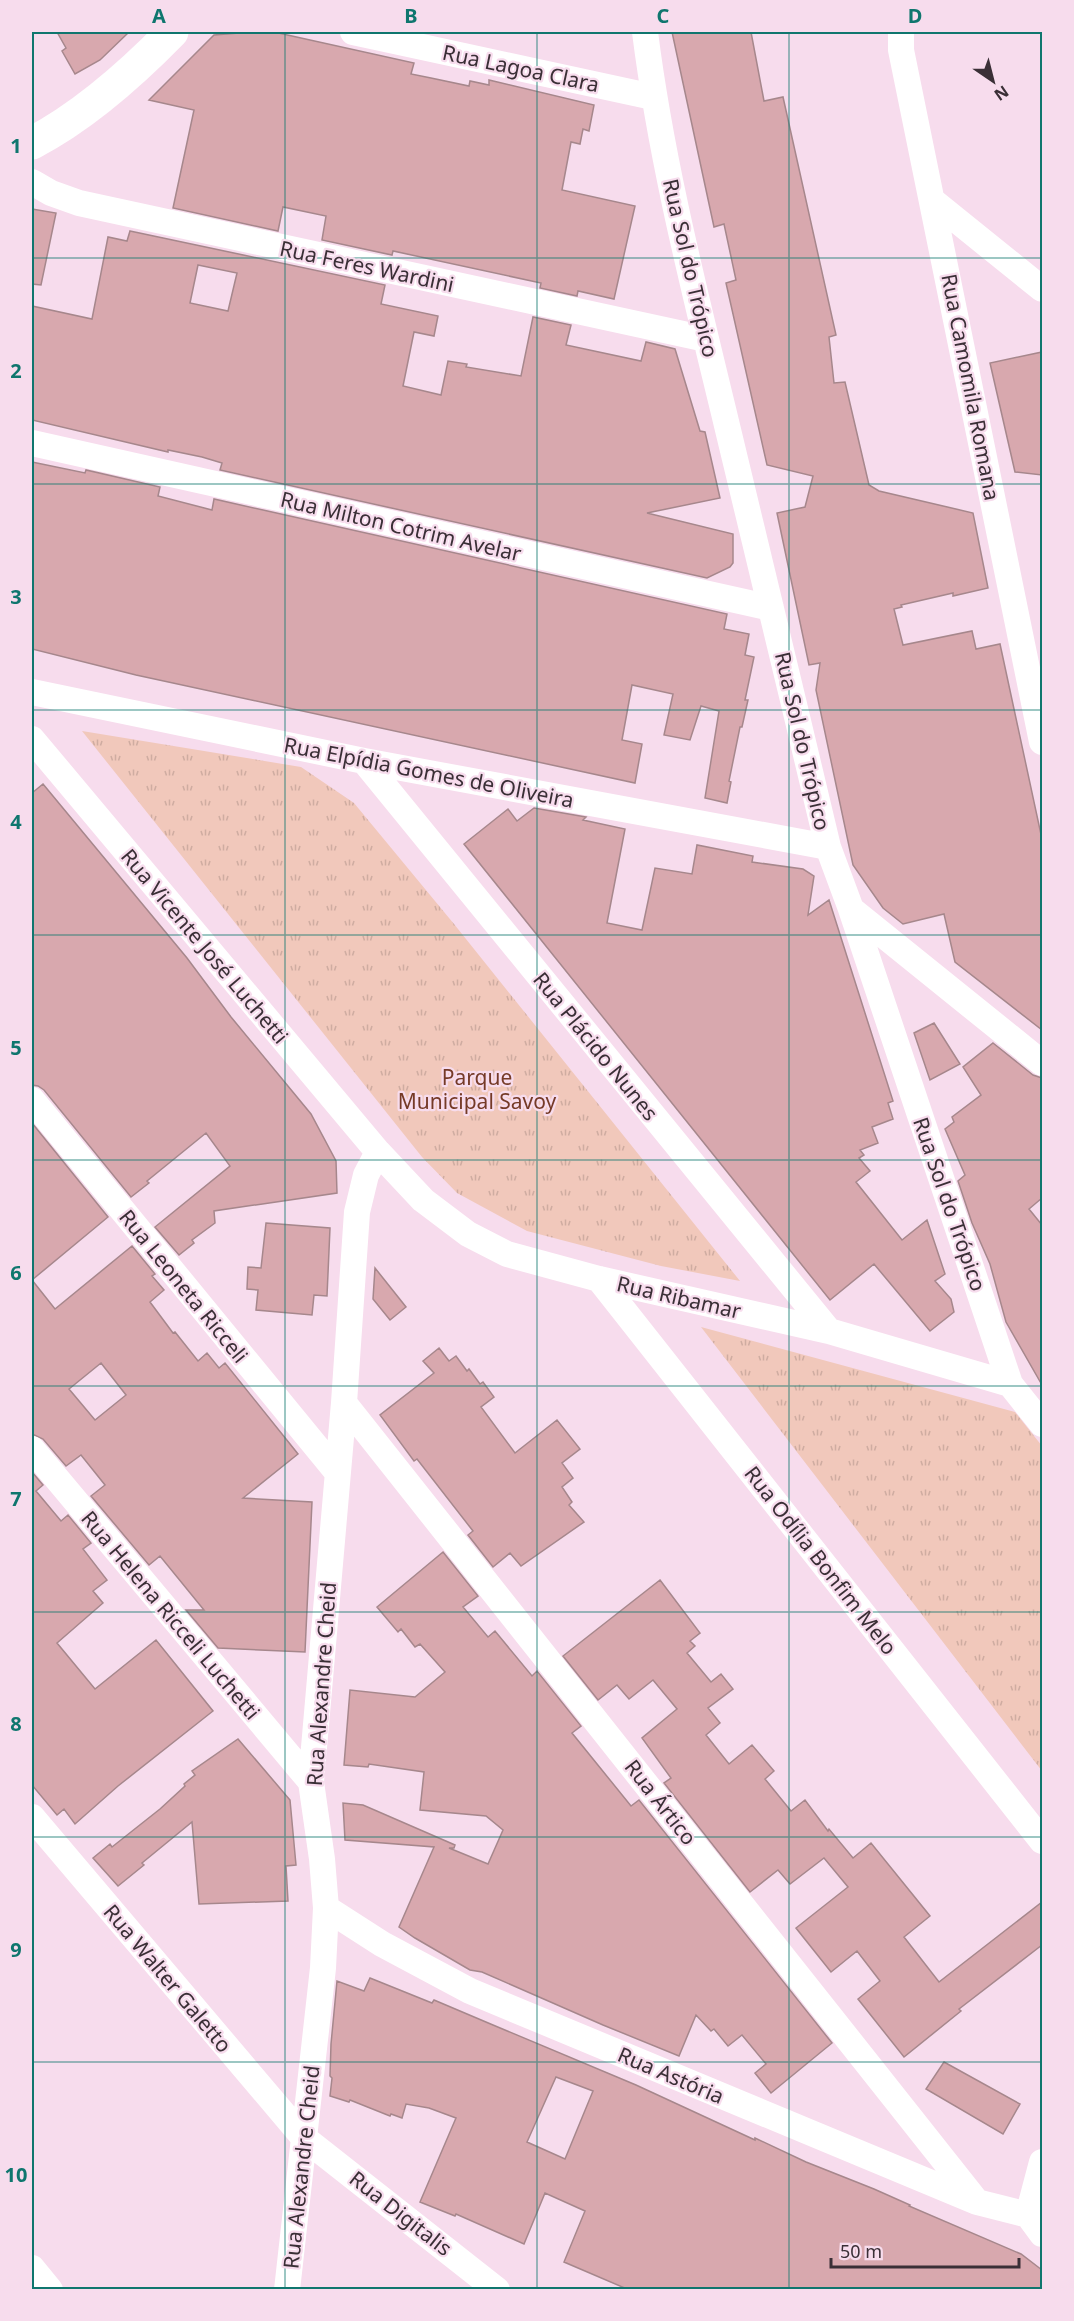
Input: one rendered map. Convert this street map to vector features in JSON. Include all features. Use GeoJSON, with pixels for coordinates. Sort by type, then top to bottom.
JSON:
{"type":"FeatureCollection","features":[{"type":"Feature","properties":{"kind":"street"},"geometry":{"type":"LineString","coordinates":[[32,143],[56,130],[112,88],[172,32]]}},
{"type":"Feature","properties":{"kind":"street","name":"Rua Lagoa Clara"},"geometry":{"type":"LineString","coordinates":[[353,32],[653,97]]}},
{"type":"Feature","properties":{"kind":"street","name":"Rua Sol do Trópico"},"geometry":{"type":"LineString","coordinates":[[645,32],[653,97],[706,339],[828,847],[851,909],[1010,1384],[1042,1424]]}},
{"type":"Feature","properties":{"kind":"street","name":"Rua Camomila Romana"},"geometry":{"type":"LineString","coordinates":[[901,32],[901,50],[1042,742]]}},
{"type":"Feature","properties":{"kind":"street","name":"Rua Feres Wardini"},"geometry":{"type":"LineString","coordinates":[[32,182],[51,193],[79,203],[706,339]]}},
{"type":"Feature","properties":{"kind":"street"},"geometry":{"type":"LineString","coordinates":[[933,201],[1042,289]]}},
{"type":"Feature","properties":{"kind":"street","name":"Rua Milton Cotrim Avelar"},"geometry":{"type":"LineString","coordinates":[[32,443],[771,608]]}},
{"type":"Feature","properties":{"kind":"street","name":"Rua Elpídia Gomes de Oliveira"},"geometry":{"type":"LineString","coordinates":[[32,692],[364,761],[828,847]]}},
{"type":"Feature","properties":{"kind":"street","name":"Rua Vicente José Luchetti"},"geometry":{"type":"LineString","coordinates":[[32,739],[378,1152]]}},
{"type":"Feature","properties":{"kind":"street","name":"Rua Plácido Nunes"},"geometry":{"type":"LineString","coordinates":[[364,761],[829,1331]]}},
{"type":"Feature","properties":{"kind":"street"},"geometry":{"type":"LineString","coordinates":[[851,909],[1042,1063]]}},
{"type":"Feature","properties":{"kind":"street","name":"Rua Leoneta Ricceli"},"geometry":{"type":"LineString","coordinates":[[32,1100],[337,1472]]}},
{"type":"Feature","properties":{"kind":"street","name":"Rua Ribamar"},"geometry":{"type":"LineString","coordinates":[[378,1152],[423,1200],[468,1234],[507,1254],[599,1280],[829,1331],[1010,1384]]}},
{"type":"Feature","properties":{"kind":"street","name":"Rua Alexandre Cheid"},"geometry":{"type":"LineString","coordinates":[[287,2289],[323,1968],[326,1908],[322,1859],[311,1782],[344,1403],[357,1212],[366,1175],[378,1152]]}},
{"type":"Feature","properties":{"kind":"street","name":"Rua Odília Bonfim Melo"},"geometry":{"type":"LineString","coordinates":[[599,1280],[1042,1841]]}},
{"type":"Feature","properties":{"kind":"street","name":"Rua Ártico"},"geometry":{"type":"LineString","coordinates":[[344,1403],[977,2202]]}},
{"type":"Feature","properties":{"kind":"street","name":"Rua Helena Ricceli Luchetti"},"geometry":{"type":"LineString","coordinates":[[32,1449],[311,1782]]}},
{"type":"Feature","properties":{"kind":"street","name":"Rua Walter Galetto"},"geometry":{"type":"LineString","coordinates":[[32,1817],[304,2138]]}},
{"type":"Feature","properties":{"kind":"street","name":"Rua Astória"},"geometry":{"type":"LineString","coordinates":[[326,1908],[400,1954],[470,1991],[1035,2225]]}},
{"type":"Feature","properties":{"kind":"street","name":"Rua Digitalis"},"geometry":{"type":"LineString","coordinates":[[304,2138],[497,2289]]}},
{"type":"Feature","properties":{"kind":"street"},"geometry":{"type":"LineString","coordinates":[[1035,2225],[1042,2162]]}},
{"type":"Feature","properties":{"kind":"street"},"geometry":{"type":"LineString","coordinates":[[32,2268],[50,2289]]}},
{"type":"Feature","properties":{"kind":"green space","name":"Parque Municipal Savoy"},"geometry":{"type":"Polygon","coordinates":[[[82,731],[301,767],[354,803],[740,1281],[661,1266],[527,1231],[457,1193],[422,1157],[82,731]]]}},
{"type":"Feature","properties":{"kind":"green space"},"geometry":{"type":"Polygon","coordinates":[[[701,1327],[1015,1412],[1042,1446],[1042,1771],[701,1327]]]}},
{"type":"Feature","properties":{"kind":"building"},"geometry":{"type":"Polygon","coordinates":[[[57,32],[129,32],[100,60],[75,74],[62,51],[66,48],[57,32]]]}},
{"type":"Feature","properties":{"kind":"building"},"geometry":{"type":"Polygon","coordinates":[[[274,32],[414,63],[411,74],[469,86],[470,81],[489,85],[489,80],[594,105],[589,131],[583,129],[580,144],[571,142],[562,190],[635,206],[614,299],[578,291],[577,296],[540,288],[541,283],[393,251],[392,255],[322,240],[326,216],[283,207],[278,231],[173,208],[194,110],[149,100],[214,35],[274,32]]]}},
{"type":"Feature","properties":{"kind":"building"},"geometry":{"type":"Polygon","coordinates":[[[672,32],[751,32],[764,101],[783,97],[836,335],[829,337],[834,383],[845,382],[869,485],[879,491],[973,513],[988,588],[953,596],[953,593],[901,605],[902,607],[894,609],[903,645],[972,631],[976,649],[1000,644],[1042,839],[1042,1030],[955,962],[944,914],[903,924],[883,908],[853,865],[816,690],[820,663],[809,665],[777,513],[805,507],[813,476],[767,465],[726,283],[736,280],[724,224],[714,227],[672,32]]]}},
{"type":"Feature","properties":{"kind":"building"},"geometry":{"type":"Polygon","coordinates":[[[32,209],[56,213],[41,285],[32,284],[32,209]]]}},
{"type":"Feature","properties":{"kind":"building"},"geometry":{"type":"Polygon","coordinates":[[[130,231],[385,285],[381,304],[438,316],[434,336],[414,332],[403,386],[441,395],[448,361],[467,364],[466,367],[521,376],[533,317],[571,325],[566,345],[641,361],[646,342],[675,349],[700,431],[705,432],[720,498],[647,513],[733,534],[733,563],[730,567],[707,578],[220,470],[222,463],[202,457],[168,450],[168,452],[32,420],[32,306],[92,319],[108,237],[127,241],[130,231]],[[198,265],[190,303],[228,311],[237,273],[198,265]]]}},
{"type":"Feature","properties":{"kind":"building"},"geometry":{"type":"Polygon","coordinates":[[[1042,352],[1042,475],[1015,472],[990,363],[1042,352]]]}},
{"type":"Feature","properties":{"kind":"building"},"geometry":{"type":"Polygon","coordinates":[[[32,462],[85,473],[86,470],[160,487],[158,496],[212,510],[214,499],[727,614],[724,629],[749,634],[745,655],[754,657],[745,700],[748,700],[729,781],[731,782],[727,803],[705,798],[719,711],[701,706],[690,740],[664,735],[673,694],[632,685],[622,740],[642,744],[635,783],[136,675],[32,649],[32,462]]]}},
{"type":"Feature","properties":{"kind":"building"},"geometry":{"type":"Polygon","coordinates":[[[43,784],[187,958],[231,1017],[311,1114],[336,1161],[337,1193],[214,1211],[215,1223],[192,1240],[194,1243],[179,1255],[155,1227],[230,1166],[206,1133],[131,1197],[44,1090],[32,1085],[32,793],[43,784]]]}},
{"type":"Feature","properties":{"kind":"building"},"geometry":{"type":"Polygon","coordinates":[[[534,808],[586,817],[583,820],[625,829],[607,923],[642,930],[655,868],[692,874],[697,845],[753,856],[752,862],[803,869],[814,876],[808,915],[829,900],[893,1101],[888,1103],[893,1119],[872,1127],[878,1143],[860,1150],[864,1155],[859,1158],[870,1171],[856,1182],[902,1240],[927,1220],[945,1274],[935,1281],[951,1299],[954,1312],[930,1331],[874,1264],[830,1300],[464,844],[508,809],[517,821],[534,808]]]}},
{"type":"Feature","properties":{"kind":"building"},"geometry":{"type":"Polygon","coordinates":[[[934,1023],[960,1064],[930,1080],[914,1033],[934,1023]]]}},
{"type":"Feature","properties":{"kind":"building"},"geometry":{"type":"Polygon","coordinates":[[[993,1043],[1033,1075],[1042,1078],[1042,1198],[1029,1209],[1042,1225],[1042,1385],[1006,1322],[990,1264],[972,1223],[958,1181],[965,1175],[945,1129],[954,1122],[952,1117],[981,1095],[963,1067],[993,1043]]]}},
{"type":"Feature","properties":{"kind":"building"},"geometry":{"type":"Polygon","coordinates":[[[32,1123],[108,1217],[32,1280],[32,1123]]]}},
{"type":"Feature","properties":{"kind":"building"},"geometry":{"type":"Polygon","coordinates":[[[266,1223],[330,1228],[327,1296],[314,1295],[312,1315],[256,1310],[258,1290],[247,1289],[248,1267],[261,1268],[266,1223]]]}},
{"type":"Feature","properties":{"kind":"building"},"geometry":{"type":"Polygon","coordinates":[[[132,1246],[155,1274],[152,1276],[164,1290],[150,1302],[173,1333],[175,1332],[198,1361],[207,1353],[219,1368],[225,1363],[298,1454],[243,1498],[312,1502],[305,1652],[218,1648],[186,1610],[204,1610],[160,1556],[149,1565],[91,1496],[105,1485],[81,1455],[66,1466],[43,1439],[32,1434],[32,1280],[55,1309],[132,1246]],[[101,1363],[69,1389],[95,1420],[126,1395],[101,1363]]]}},
{"type":"Feature","properties":{"kind":"building"},"geometry":{"type":"Polygon","coordinates":[[[375,1268],[406,1307],[390,1320],[373,1299],[375,1268]]]}},
{"type":"Feature","properties":{"kind":"building"},"geometry":{"type":"Polygon","coordinates":[[[439,1348],[449,1361],[456,1356],[480,1384],[483,1382],[494,1397],[481,1407],[515,1453],[557,1420],[580,1449],[562,1463],[573,1478],[562,1487],[572,1502],[569,1505],[584,1522],[521,1566],[510,1553],[493,1567],[468,1535],[473,1531],[417,1459],[414,1461],[380,1415],[434,1373],[423,1361],[439,1348]]]}},
{"type":"Feature","properties":{"kind":"building"},"geometry":{"type":"Polygon","coordinates":[[[32,1472],[43,1485],[36,1491],[61,1521],[68,1515],[91,1543],[83,1549],[107,1580],[93,1591],[103,1603],[57,1643],[95,1689],[156,1640],[213,1711],[118,1786],[75,1824],[64,1809],[57,1815],[32,1785],[32,1472]]]}},
{"type":"Feature","properties":{"kind":"building"},"geometry":{"type":"Polygon","coordinates":[[[443,1552],[478,1596],[463,1607],[488,1637],[495,1631],[532,1676],[537,1671],[581,1726],[572,1733],[631,1806],[639,1800],[832,2043],[771,2093],[755,2073],[766,2064],[742,2035],[728,2046],[714,2029],[711,2031],[696,2015],[679,2056],[482,1972],[470,1970],[415,1938],[399,1927],[434,1847],[345,1840],[343,1803],[363,1805],[455,1845],[454,1848],[449,1848],[488,1864],[503,1830],[486,1816],[420,1810],[424,1772],[369,1764],[368,1767],[344,1765],[350,1690],[415,1697],[445,1672],[420,1644],[415,1647],[401,1629],[398,1632],[377,1607],[443,1552]]]}},
{"type":"Feature","properties":{"kind":"building"},"geometry":{"type":"Polygon","coordinates":[[[660,1580],[700,1633],[690,1641],[695,1646],[687,1653],[711,1682],[721,1674],[733,1689],[708,1708],[720,1723],[706,1735],[729,1764],[752,1745],[774,1771],[765,1779],[791,1811],[805,1800],[828,1831],[829,1829],[853,1858],[871,1843],[930,1916],[904,1937],[939,1982],[1042,1902],[1042,1945],[959,2009],[961,2011],[904,2057],[858,1999],[880,1981],[857,1951],[831,1972],[796,1928],[848,1887],[824,1858],[790,1884],[778,1870],[750,1892],[664,1783],[671,1778],[642,1738],[677,1709],[653,1680],[629,1699],[617,1685],[598,1700],[563,1656],[660,1580]]]}},
{"type":"Feature","properties":{"kind":"building"},"geometry":{"type":"Polygon","coordinates":[[[238,1739],[290,1800],[296,1865],[286,1866],[288,1901],[199,1904],[192,1822],[118,1886],[93,1858],[110,1844],[112,1847],[160,1809],[195,1775],[192,1771],[238,1739]]]}},
{"type":"Feature","properties":{"kind":"building"},"geometry":{"type":"Polygon","coordinates":[[[370,1978],[432,2003],[434,2000],[636,2085],[806,2162],[874,2189],[1021,2254],[1042,2270],[1042,2289],[627,2289],[564,2262],[585,2211],[545,2193],[524,2244],[456,2214],[455,2216],[420,2202],[456,2118],[429,2108],[406,2104],[402,2118],[391,2114],[390,2116],[350,2100],[349,2102],[330,2096],[331,2044],[337,1981],[364,1991],[370,1978]],[[556,2077],[527,2142],[565,2159],[593,2091],[556,2077]]]}},
{"type":"Feature","properties":{"kind":"building"},"geometry":{"type":"Polygon","coordinates":[[[944,2062],[1020,2104],[1003,2134],[926,2089],[944,2062]]]}}]}
